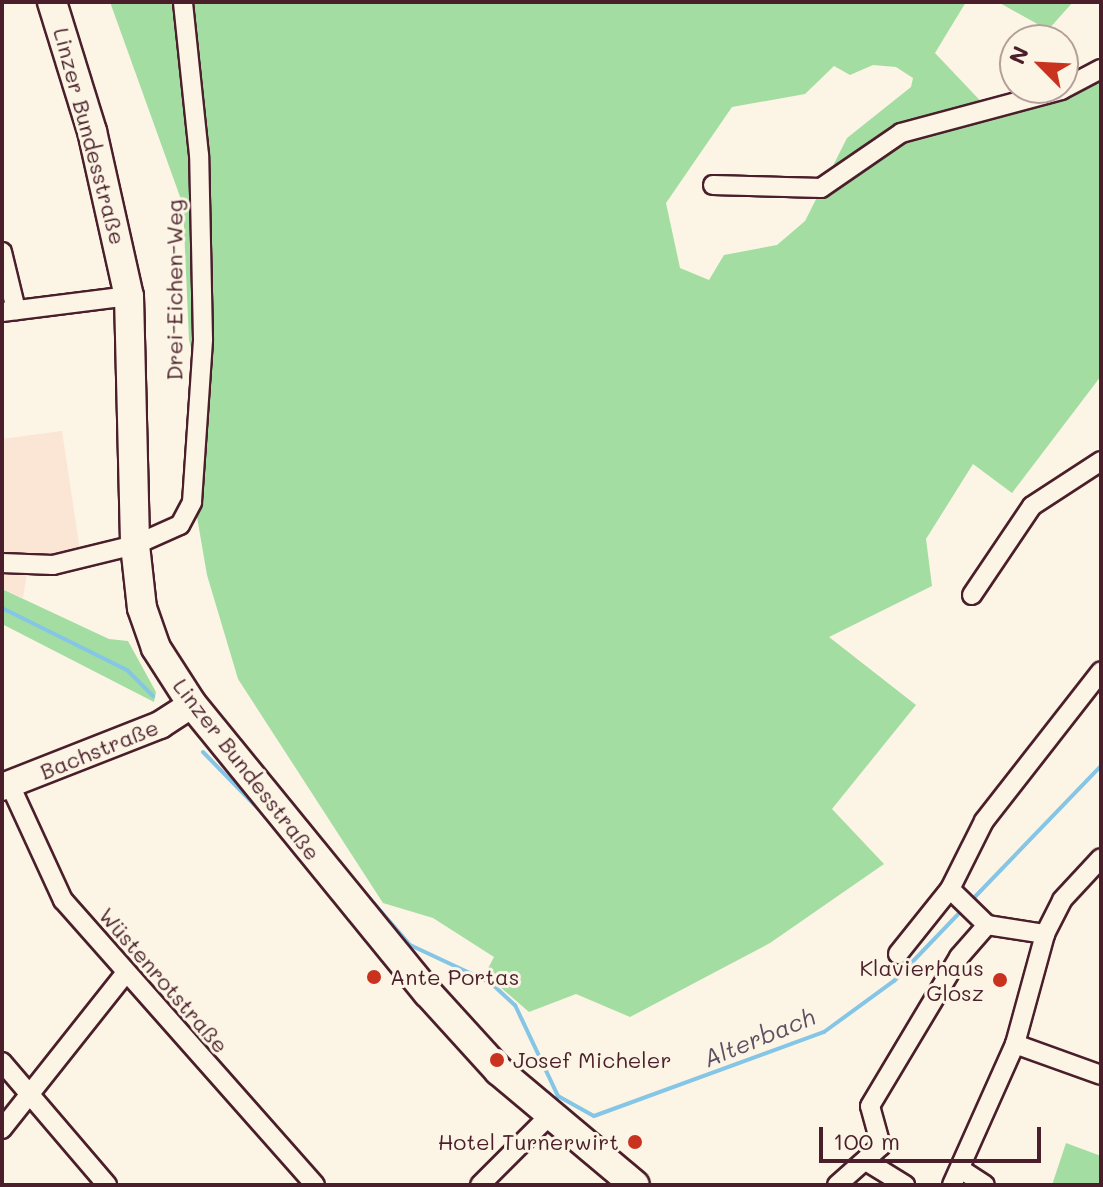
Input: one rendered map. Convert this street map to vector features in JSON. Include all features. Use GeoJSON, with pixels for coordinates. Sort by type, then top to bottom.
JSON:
{"type":"FeatureCollection","features":[{"type":"Feature","properties":{"kind":"main road","name":"Linzer Bundesstraße"},"geometry":{"type":"LineString","coordinates":[[52,2],[96,146],[129,296],[135,545],[147,621],[192,704],[437,1003],[549,1116],[635,1185]]}},
{"type":"Feature","properties":{"kind":"street","name":"Drei-Eichen-Weg"},"geometry":{"type":"LineString","coordinates":[[2,563],[53,565],[135,545],[180,525],[192,502],[200,440],[199,155],[183,2]]}},
{"type":"Feature","properties":{"kind":"street"},"geometry":{"type":"LineString","coordinates":[[713,185],[821,188],[901,133],[1061,90],[1101,69]]}},
{"type":"Feature","properties":{"kind":"street"},"geometry":{"type":"LineString","coordinates":[[2,252],[9,311],[129,296]]}},
{"type":"Feature","properties":{"kind":"street"},"geometry":{"type":"LineString","coordinates":[[972,595],[1032,506],[1101,461]]}},
{"type":"Feature","properties":{"kind":"street"},"geometry":{"type":"LineString","coordinates":[[898,954],[960,901],[984,821],[1101,671]]}},
{"type":"Feature","properties":{"kind":"street","name":"Bachstraße"},"geometry":{"type":"LineString","coordinates":[[6,786],[160,725],[192,704]]}},
{"type":"Feature","properties":{"kind":"street","name":"Wüstenrotstraße"},"geometry":{"type":"LineString","coordinates":[[6,786],[63,900],[125,974],[315,1185]]}},
{"type":"Feature","properties":{"kind":"street"},"geometry":{"type":"LineString","coordinates":[[985,1185],[957,1178],[1015,1044],[1045,934],[1062,900],[1101,858]]}},
{"type":"Feature","properties":{"kind":"street"},"geometry":{"type":"LineString","coordinates":[[960,901],[987,925],[1045,934]]}},
{"type":"Feature","properties":{"kind":"street"},"geometry":{"type":"LineString","coordinates":[[837,1185],[881,1146],[870,1106],[898,1070],[959,957],[987,925]]}},
{"type":"Feature","properties":{"kind":"street"},"geometry":{"type":"LineString","coordinates":[[2,1129],[125,974]]}},
{"type":"Feature","properties":{"kind":"street"},"geometry":{"type":"LineString","coordinates":[[1015,1044],[1101,1075]]}},
{"type":"Feature","properties":{"kind":"street"},"geometry":{"type":"LineString","coordinates":[[2,1062],[107,1185]]}},
{"type":"Feature","properties":{"kind":"street"},"geometry":{"type":"LineString","coordinates":[[480,1185],[549,1116]]}},
{"type":"Feature","properties":{"kind":"street"},"geometry":{"type":"LineString","coordinates":[[866,1161],[905,1185]]}},
{"type":"Feature","properties":{"kind":"shaded area"},"geometry":{"type":"Polygon","coordinates":[[[62,431],[82,564],[27,573],[23,598],[2,589],[2,439],[62,431]]]}},
{"type":"Feature","properties":{"kind":"green space"},"geometry":{"type":"Polygon","coordinates":[[[110,2],[966,2],[935,53],[990,111],[1010,104],[1079,104],[1079,80],[1101,72],[1101,376],[1012,493],[973,464],[926,539],[932,586],[829,637],[916,705],[832,809],[884,864],[770,943],[630,1017],[576,994],[529,1012],[485,974],[494,957],[433,918],[383,903],[238,679],[207,575],[191,482],[199,379],[189,340],[183,205],[110,2]],[[873,65],[850,75],[834,66],[805,94],[732,107],[666,203],[680,268],[709,280],[724,255],[777,245],[805,221],[847,138],[911,87],[913,78],[896,67],[873,65]]]}},
{"type":"Feature","properties":{"kind":"green space"},"geometry":{"type":"Polygon","coordinates":[[[998,2],[1073,2],[1053,24],[1037,24],[998,2]]]}},
{"type":"Feature","properties":{"kind":"green space"},"geometry":{"type":"Polygon","coordinates":[[[2,589],[109,639],[128,641],[156,692],[154,702],[2,624],[2,589]]]}},
{"type":"Feature","properties":{"kind":"green space"},"geometry":{"type":"Polygon","coordinates":[[[1066,1143],[1101,1156],[1100,1185],[1052,1185],[1066,1143]]]}},
{"type":"Feature","properties":{"kind":"waterway","name":"Alterbach"},"geometry":{"type":"LineString","coordinates":[[2,608],[127,670],[153,696]]}},
{"type":"Feature","properties":{"kind":"waterway","name":"Alterbach"},"geometry":{"type":"LineString","coordinates":[[203,752],[272,823]]}},
{"type":"Feature","properties":{"kind":"waterway","name":"Alterbach"},"geometry":{"type":"LineString","coordinates":[[969,903],[1101,766]]}},
{"type":"Feature","properties":{"kind":"waterway","name":"Alterbach"},"geometry":{"type":"LineString","coordinates":[[327,849],[410,945],[491,983],[515,1005],[558,1096],[594,1116],[824,1032],[894,981],[963,909]]}},
{"type":"Feature","properties":{"kind":"place","name":"Ante Portas"},"geometry":{"type":"Point","coordinates":[374,977]}},
{"type":"Feature","properties":{"kind":"place","name":"Klavierhaus Glosz"},"geometry":{"type":"Point","coordinates":[1000,980]}},
{"type":"Feature","properties":{"kind":"place","name":"Josef Micheler"},"geometry":{"type":"Point","coordinates":[497,1060]}},
{"type":"Feature","properties":{"kind":"place","name":"Hotel Turnerwirt"},"geometry":{"type":"Point","coordinates":[635,1142]}}]}
